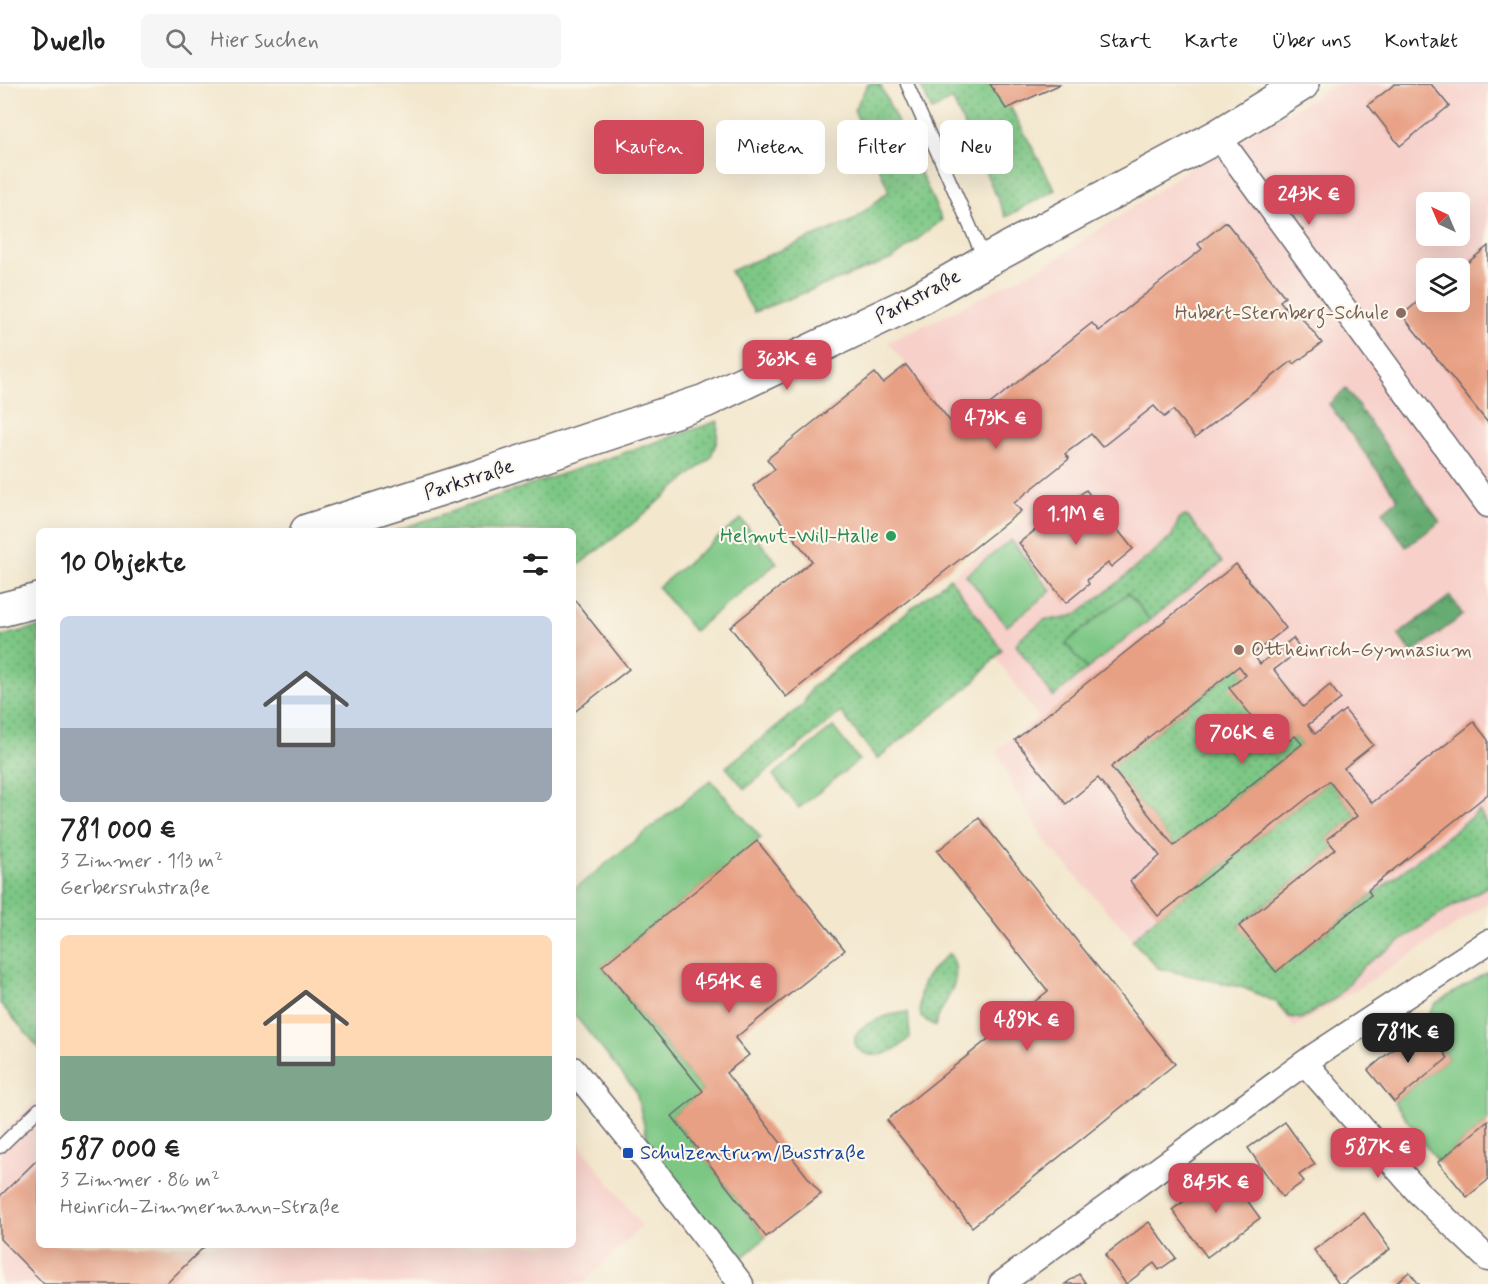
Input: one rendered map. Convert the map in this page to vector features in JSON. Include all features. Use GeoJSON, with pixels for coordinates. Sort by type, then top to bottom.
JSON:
{"type":"FeatureCollection","features":[{"type":"Feature","properties":{"kind":"street","name":"Parkstraße"},"geometry":{"type":"LineString","coordinates":[[316,528],[705,401],[911,303],[1218,136],[1302,84]]}},
{"type":"Feature","properties":{"kind":"street"},"geometry":{"type":"LineString","coordinates":[[1218,136],[1488,505]]}},
{"type":"Feature","properties":{"kind":"street"},"geometry":{"type":"LineString","coordinates":[[0,609],[36,601]]}},
{"type":"Feature","properties":{"kind":"street"},"geometry":{"type":"LineString","coordinates":[[1001,1284],[1305,1063],[1488,942]]}},
{"type":"Feature","properties":{"kind":"street"},"geometry":{"type":"LineString","coordinates":[[1305,1063],[1418,1192],[1488,1259]]}},
{"type":"Feature","properties":{"kind":"street"},"geometry":{"type":"LineString","coordinates":[[576,1073],[741,1284]]}},
{"type":"Feature","properties":{"kind":"lane"},"geometry":{"type":"LineString","coordinates":[[907,84],[985,261]]}},
{"type":"Feature","properties":{"kind":"lane"},"geometry":{"type":"LineString","coordinates":[[0,1147],[36,1112]]}},
{"type":"Feature","properties":{"kind":"shaded area","name":"Ottheinrich-Gymnasium"},"geometry":{"type":"Polygon","coordinates":[[[1338,84],[1488,84],[1488,903],[1405,959],[1294,1028],[1276,1003],[1244,989],[1158,968],[1044,840],[1012,785],[997,750],[1038,717],[943,583],[1026,518],[888,342],[1056,259],[1199,162],[1338,84]]]}},
{"type":"Feature","properties":{"kind":"shaded area"},"geometry":{"type":"Polygon","coordinates":[[[36,1100],[36,1248],[576,1248],[576,1139],[642,1226],[582,1284],[0,1284],[0,1135],[36,1100]]]}},
{"type":"Feature","properties":{"kind":"green space"},"geometry":{"type":"Polygon","coordinates":[[[868,84],[880,84],[896,120],[858,120],[854,110],[868,84]]]}},
{"type":"Feature","properties":{"kind":"green space"},"geometry":{"type":"Polygon","coordinates":[[[920,84],[998,84],[1055,190],[1006,217],[986,174],[1013,174],[1013,120],[962,120],[952,99],[932,111],[920,84]]]}},
{"type":"Feature","properties":{"kind":"green space"},"geometry":{"type":"Polygon","coordinates":[[[882,174],[921,174],[942,220],[892,259],[754,312],[730,271],[854,220],[889,191],[882,174]]]}},
{"type":"Feature","properties":{"kind":"green space"},"geometry":{"type":"Polygon","coordinates":[[[1346,389],[1440,522],[1406,547],[1382,512],[1398,499],[1329,404],[1346,389]]]}},
{"type":"Feature","properties":{"kind":"green space"},"geometry":{"type":"Polygon","coordinates":[[[718,421],[717,441],[710,458],[631,525],[576,567],[576,528],[403,528],[718,421]]]}},
{"type":"Feature","properties":{"kind":"green space"},"geometry":{"type":"Polygon","coordinates":[[[1185,516],[1222,562],[1150,620],[1128,593],[1066,643],[1087,669],[1053,697],[1016,645],[1020,638],[1046,619],[1061,619],[1075,615],[1116,584],[1172,536],[1179,519],[1185,516]]]}},
{"type":"Feature","properties":{"kind":"green space"},"geometry":{"type":"Polygon","coordinates":[[[741,519],[777,563],[694,631],[658,587],[741,519]]]}},
{"type":"Feature","properties":{"kind":"green space"},"geometry":{"type":"Polygon","coordinates":[[[1011,540],[1051,591],[1007,626],[966,575],[1011,540]]]}},
{"type":"Feature","properties":{"kind":"green space"},"geometry":{"type":"Polygon","coordinates":[[[950,578],[1002,650],[971,685],[877,759],[841,712],[745,789],[726,767],[803,705],[811,688],[950,578]]]}},
{"type":"Feature","properties":{"kind":"green space"},"geometry":{"type":"Polygon","coordinates":[[[1128,593],[1150,620],[1087,669],[1066,643],[1128,593]]]}},
{"type":"Feature","properties":{"kind":"green space"},"geometry":{"type":"Polygon","coordinates":[[[1450,596],[1463,615],[1412,653],[1398,635],[1450,596]]]}},
{"type":"Feature","properties":{"kind":"green space"},"geometry":{"type":"Polygon","coordinates":[[[36,628],[36,1045],[0,1003],[0,636],[36,628]]]}},
{"type":"Feature","properties":{"kind":"green space"},"geometry":{"type":"Polygon","coordinates":[[[1239,666],[1246,675],[1278,749],[1295,736],[1302,744],[1174,846],[1111,767],[1239,666]]]}},
{"type":"Feature","properties":{"kind":"green space"},"geometry":{"type":"Polygon","coordinates":[[[833,727],[859,760],[799,808],[773,775],[833,727]]]}},
{"type":"Feature","properties":{"kind":"green space"},"geometry":{"type":"Polygon","coordinates":[[[711,780],[761,838],[602,966],[703,1091],[672,1116],[766,1237],[738,1261],[650,1150],[636,1091],[576,1017],[576,888],[711,780]]]}},
{"type":"Feature","properties":{"kind":"green space"},"geometry":{"type":"Polygon","coordinates":[[[1329,781],[1357,816],[1327,839],[1335,849],[1239,925],[1276,971],[1479,811],[1488,826],[1488,886],[1448,909],[1364,966],[1336,998],[1301,1019],[1289,1017],[1276,1002],[1244,988],[1158,968],[1132,940],[1158,916],[1329,781]]]}},
{"type":"Feature","properties":{"kind":"green space"},"geometry":{"type":"Polygon","coordinates":[[[949,953],[956,972],[955,981],[935,1026],[921,1017],[921,988],[934,967],[949,953]]]}},
{"type":"Feature","properties":{"kind":"green space"},"geometry":{"type":"Polygon","coordinates":[[[1488,972],[1488,1121],[1438,1162],[1394,1102],[1448,1058],[1422,1025],[1436,1003],[1488,972]]]}},
{"type":"Feature","properties":{"kind":"green space"},"geometry":{"type":"Polygon","coordinates":[[[908,1012],[910,1037],[900,1046],[877,1055],[864,1053],[857,1048],[856,1036],[866,1025],[893,1014],[908,1012]]]}},
{"type":"Feature","properties":{"kind":"building"},"geometry":{"type":"Polygon","coordinates":[[[990,84],[1061,84],[1006,109],[990,84]]]}},
{"type":"Feature","properties":{"kind":"building"},"geometry":{"type":"Polygon","coordinates":[[[1395,84],[1431,84],[1449,106],[1400,146],[1368,105],[1395,84]]]}},
{"type":"Feature","properties":{"kind":"building"},"geometry":{"type":"Polygon","coordinates":[[[1226,222],[1285,297],[1280,301],[1292,316],[1297,312],[1322,343],[1294,364],[1292,361],[1195,438],[1173,410],[1164,417],[1154,406],[1102,447],[1091,434],[1065,454],[1069,459],[1014,503],[1021,511],[786,697],[730,627],[812,561],[753,486],[775,469],[767,459],[875,373],[883,383],[906,365],[957,430],[1092,323],[1099,331],[1202,249],[1198,244],[1226,222]]]}},
{"type":"Feature","properties":{"kind":"building"},"geometry":{"type":"Polygon","coordinates":[[[1488,246],[1488,423],[1402,315],[1416,303],[1416,312],[1470,312],[1470,261],[1488,246]]]}},
{"type":"Feature","properties":{"kind":"building"},"geometry":{"type":"Polygon","coordinates":[[[1086,490],[1133,549],[1111,567],[1108,563],[1087,580],[1089,584],[1066,603],[1019,543],[1086,490]]]}},
{"type":"Feature","properties":{"kind":"building"},"geometry":{"type":"Polygon","coordinates":[[[1236,564],[1286,628],[1253,654],[1260,664],[1293,638],[1301,649],[1274,670],[1303,707],[1330,685],[1341,699],[1308,725],[1315,734],[1345,710],[1373,745],[1344,768],[1372,803],[1474,722],[1488,740],[1488,794],[1368,890],[1371,895],[1276,972],[1239,926],[1335,849],[1327,839],[1357,816],[1329,781],[1158,916],[1130,881],[1160,856],[1098,778],[1066,804],[1015,740],[1236,564]],[[1239,666],[1111,767],[1174,846],[1302,744],[1295,736],[1278,749],[1229,688],[1246,675],[1239,666]]]}},
{"type":"Feature","properties":{"kind":"building"},"geometry":{"type":"Polygon","coordinates":[[[576,602],[629,669],[576,711],[576,602]]]}},
{"type":"Feature","properties":{"kind":"building"},"geometry":{"type":"Polygon","coordinates":[[[979,818],[1175,1064],[972,1227],[887,1120],[1048,991],[937,851],[979,818]]]}},
{"type":"Feature","properties":{"kind":"building"},"geometry":{"type":"Polygon","coordinates":[[[757,841],[845,950],[735,1038],[749,1055],[726,1073],[821,1194],[766,1237],[672,1116],[703,1091],[602,966],[757,841]]]}},
{"type":"Feature","properties":{"kind":"building"},"geometry":{"type":"Polygon","coordinates":[[[1422,1025],[1448,1058],[1394,1102],[1368,1070],[1422,1025]]]}},
{"type":"Feature","properties":{"kind":"building"},"geometry":{"type":"Polygon","coordinates":[[[1488,1121],[1488,1180],[1467,1197],[1438,1162],[1488,1121]]]}},
{"type":"Feature","properties":{"kind":"building"},"geometry":{"type":"Polygon","coordinates":[[[1285,1122],[1315,1164],[1299,1175],[1304,1181],[1282,1197],[1248,1148],[1285,1122]]]}},
{"type":"Feature","properties":{"kind":"building"},"geometry":{"type":"Polygon","coordinates":[[[36,1161],[36,1248],[203,1248],[166,1284],[44,1284],[0,1239],[0,1196],[36,1161]]]}},
{"type":"Feature","properties":{"kind":"building"},"geometry":{"type":"Polygon","coordinates":[[[1226,1171],[1260,1218],[1207,1257],[1172,1210],[1226,1171]]]}},
{"type":"Feature","properties":{"kind":"building"},"geometry":{"type":"Polygon","coordinates":[[[1364,1213],[1390,1249],[1343,1284],[1339,1284],[1314,1250],[1364,1213]]]}},
{"type":"Feature","properties":{"kind":"building"},"geometry":{"type":"Polygon","coordinates":[[[1149,1222],[1176,1258],[1159,1270],[1154,1263],[1126,1284],[1105,1255],[1149,1222]]]}},
{"type":"Feature","properties":{"kind":"building"},"geometry":{"type":"Polygon","coordinates":[[[1409,1272],[1419,1284],[1395,1284],[1409,1272]]]}},
{"type":"Feature","properties":{"kind":"building"},"geometry":{"type":"Polygon","coordinates":[[[1079,1274],[1086,1284],[1065,1284],[1079,1274]]]}},
{"type":"Feature","properties":{"kind":"place","name":"Hubert-Sternberg-Schule"},"geometry":{"type":"Point","coordinates":[1401,313]}},
{"type":"Feature","properties":{"kind":"place","name":"Helmut-Will-Halle"},"geometry":{"type":"Point","coordinates":[891,536]}},
{"type":"Feature","properties":{"kind":"place","name":"Ottheinrich-Gymnasium"},"geometry":{"type":"Point","coordinates":[1239,650]}},
{"type":"Feature","properties":{"kind":"place","name":"Schulzentrum/Busstraße"},"geometry":{"type":"Point","coordinates":[628,1153]}}]}
